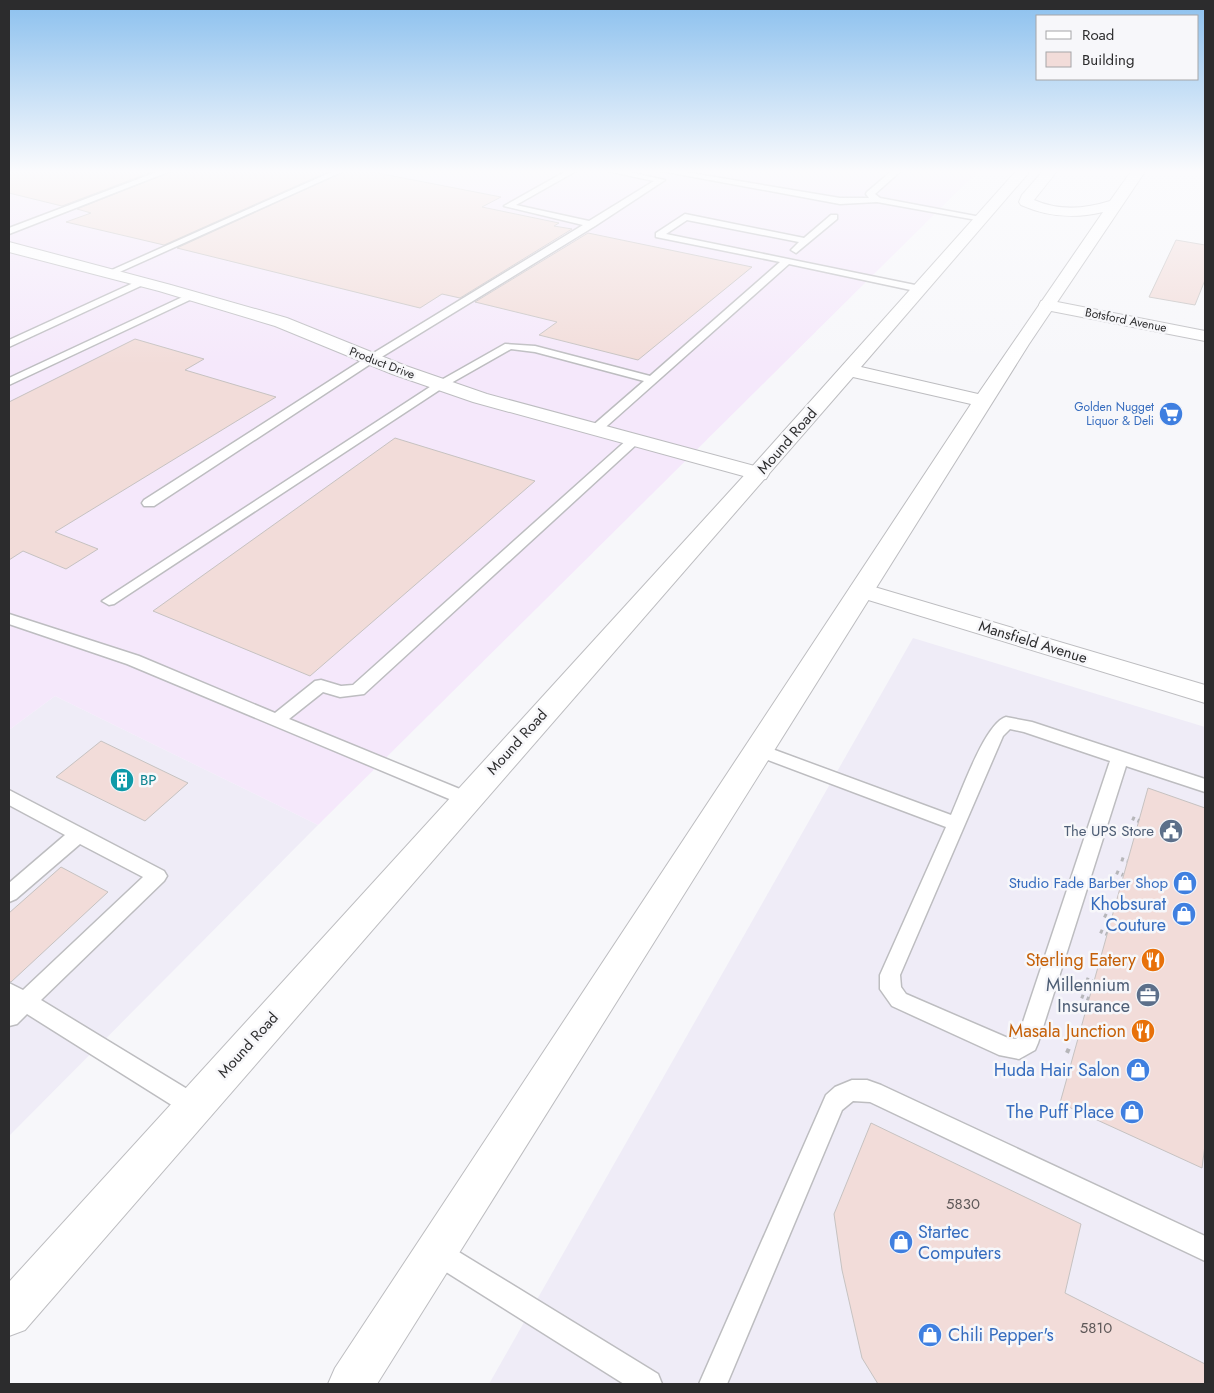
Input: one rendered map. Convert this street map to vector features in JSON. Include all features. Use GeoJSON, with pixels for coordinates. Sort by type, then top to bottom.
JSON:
{"type":"FeatureCollection","features":[{"type":"Feature","properties":{"kind":"main road","name":"Mound Road"},"geometry":{"type":"LineString","coordinates":[[9,1314],[466,799],[758,474],[967,235]]}},
{"type":"Feature","properties":{"kind":"main road"},"geometry":{"type":"LineString","coordinates":[[351,1384],[860,590],[983,401],[1096,235]]}},
{"type":"Feature","properties":{"kind":"main road","name":"Product Drive"},"geometry":{"type":"LineString","coordinates":[[9,247],[110,273],[280,322],[440,385],[633,441],[758,474]]}},
{"type":"Feature","properties":{"kind":"main road","name":"Botsford Avenue"},"geometry":{"type":"LineString","coordinates":[[1047,305],[1205,336]]}},
{"type":"Feature","properties":{"kind":"main road"},"geometry":{"type":"LineString","coordinates":[[849,370],[983,401]]}},
{"type":"Feature","properties":{"kind":"main road","name":"Mansfield Avenue"},"geometry":{"type":"LineString","coordinates":[[860,590],[1205,694]]}},
{"type":"Feature","properties":{"kind":"lane"},"geometry":{"type":"LineString","coordinates":[[110,273],[196,235]]}},
{"type":"Feature","properties":{"kind":"lane"},"geometry":{"type":"LineString","coordinates":[[150,503],[372,359],[574,235]]}},
{"type":"Feature","properties":{"kind":"lane"},"geometry":{"type":"LineString","coordinates":[[660,235],[920,289]]}},
{"type":"Feature","properties":{"kind":"lane"},"geometry":{"type":"LineString","coordinates":[[776,235],[806,241]]}},
{"type":"Feature","properties":{"kind":"lane"},"geometry":{"type":"LineString","coordinates":[[796,250],[813,235]]}},
{"type":"Feature","properties":{"kind":"lane"},"geometry":{"type":"LineString","coordinates":[[595,430],[787,261]]}},
{"type":"Feature","properties":{"kind":"lane"},"geometry":{"type":"LineString","coordinates":[[9,344],[142,282]]}},
{"type":"Feature","properties":{"kind":"lane"},"geometry":{"type":"LineString","coordinates":[[9,382],[191,296]]}},
{"type":"Feature","properties":{"kind":"lane"},"geometry":{"type":"LineString","coordinates":[[109,601],[440,385],[509,346],[535,349],[652,380]]}},
{"type":"Feature","properties":{"kind":"lane"},"geometry":{"type":"LineString","coordinates":[[277,720],[321,685],[340,692],[358,690],[633,441]]}},
{"type":"Feature","properties":{"kind":"lane"},"geometry":{"type":"LineString","coordinates":[[9,619],[133,660],[466,799]]}},
{"type":"Feature","properties":{"kind":"lane"},"geometry":{"type":"LineString","coordinates":[[1120,757],[1027,1043],[1019,1049],[1007,1048],[909,1006],[892,992],[889,983],[890,975],[996,733],[1006,723],[1026,726],[1120,757],[1205,786]]}},
{"type":"Feature","properties":{"kind":"lane"},"geometry":{"type":"LineString","coordinates":[[758,750],[956,824]]}},
{"type":"Feature","properties":{"kind":"lane"},"geometry":{"type":"LineString","coordinates":[[9,797],[157,876],[17,997],[9,1017]]}},
{"type":"Feature","properties":{"kind":"lane"},"geometry":{"type":"LineString","coordinates":[[9,894],[79,834]]}},
{"type":"Feature","properties":{"kind":"lane"},"geometry":{"type":"LineString","coordinates":[[17,997],[194,1106]]}},
{"type":"Feature","properties":{"kind":"lane"},"geometry":{"type":"LineString","coordinates":[[713,1384],[834,1103],[849,1090],[860,1089],[873,1092],[1205,1250]]}},
{"type":"Feature","properties":{"kind":"lane"},"geometry":{"type":"LineString","coordinates":[[436,1251],[648,1384]]}},
{"type":"Feature","properties":{"kind":"path"},"geometry":{"type":"LineString","coordinates":[[1132,818],[1139,820]]}},
{"type":"Feature","properties":{"kind":"path"},"geometry":{"type":"LineString","coordinates":[[1120,859],[1127,861]]}},
{"type":"Feature","properties":{"kind":"path"},"geometry":{"type":"LineString","coordinates":[[1116,872],[1123,875]]}},
{"type":"Feature","properties":{"kind":"path"},"geometry":{"type":"LineString","coordinates":[[1104,916],[1112,919]]}},
{"type":"Feature","properties":{"kind":"path"},"geometry":{"type":"LineString","coordinates":[[1100,931],[1107,934]]}},
{"type":"Feature","properties":{"kind":"path"},"geometry":{"type":"LineString","coordinates":[[1086,979],[1094,982]]}},
{"type":"Feature","properties":{"kind":"path"},"geometry":{"type":"LineString","coordinates":[[1081,996],[1089,999]]}},
{"type":"Feature","properties":{"kind":"path"},"geometry":{"type":"LineString","coordinates":[[1066,1050],[1073,1053]]}},
{"type":"Feature","properties":{"kind":"path"},"geometry":{"type":"LineString","coordinates":[[1060,1069],[1068,1073]]}},
{"type":"Feature","properties":{"kind":"shaded area"},"geometry":{"type":"Polygon","coordinates":[[[9,235],[913,235],[318,825],[55,696],[9,730],[9,235]]]}},
{"type":"Feature","properties":{"kind":"shaded area"},"geometry":{"type":"Polygon","coordinates":[[[913,638],[1205,727],[1205,1384],[489,1384],[913,638]]]}},
{"type":"Feature","properties":{"kind":"shaded area"},"geometry":{"type":"Polygon","coordinates":[[[55,696],[318,825],[9,1136],[9,730],[55,696]]]}},
{"type":"Feature","properties":{"kind":"building"},"geometry":{"type":"Polygon","coordinates":[[[121,235],[186,235],[164,245],[121,235]]]}},
{"type":"Feature","properties":{"kind":"building"},"geometry":{"type":"Polygon","coordinates":[[[205,235],[562,235],[460,298],[442,294],[420,308],[177,248],[205,235]]]}},
{"type":"Feature","properties":{"kind":"building"},"geometry":{"type":"Polygon","coordinates":[[[585,235],[598,235],[752,267],[638,360],[539,335],[557,322],[475,302],[585,235]]]}},
{"type":"Feature","properties":{"kind":"building"},"geometry":{"type":"Polygon","coordinates":[[[1176,240],[1205,245],[1205,280],[1195,305],[1149,297],[1176,240]]]}},
{"type":"Feature","properties":{"kind":"building"},"geometry":{"type":"Polygon","coordinates":[[[135,339],[204,359],[185,370],[276,397],[55,532],[98,549],[66,569],[23,551],[9,560],[9,402],[135,339]]]}},
{"type":"Feature","properties":{"kind":"building"},"geometry":{"type":"Polygon","coordinates":[[[395,438],[535,481],[310,676],[153,611],[395,438]]]}},
{"type":"Feature","properties":{"kind":"building","name":"BP"},"geometry":{"type":"Polygon","coordinates":[[[101,741],[188,783],[145,821],[56,777],[101,741]]]}},
{"type":"Feature","properties":{"kind":"building"},"geometry":{"type":"Polygon","coordinates":[[[1148,788],[1205,808],[1205,1145],[1202,1168],[1060,1103],[1148,788]]]}},
{"type":"Feature","properties":{"kind":"building"},"geometry":{"type":"Polygon","coordinates":[[[61,867],[108,892],[11,982],[9,981],[9,913],[61,867]]]}},
{"type":"Feature","properties":{"kind":"building"},"geometry":{"type":"Polygon","coordinates":[[[871,1123],[1081,1224],[1065,1293],[1205,1364],[1205,1384],[878,1384],[862,1358],[842,1270],[834,1214],[871,1123]]]}},
{"type":"Feature","properties":{"kind":"place","name":"Golden Nugget Liquor & Deli"},"geometry":{"type":"Point","coordinates":[1171,414]}},
{"type":"Feature","properties":{"kind":"place","name":"BP"},"geometry":{"type":"Point","coordinates":[122,780]}},
{"type":"Feature","properties":{"kind":"place","name":"The UPS Store"},"geometry":{"type":"Point","coordinates":[1171,831]}},
{"type":"Feature","properties":{"kind":"place","name":"Studio Fade Barber Shop"},"geometry":{"type":"Point","coordinates":[1185,883]}},
{"type":"Feature","properties":{"kind":"place","name":"Khobsurat Couture"},"geometry":{"type":"Point","coordinates":[1184,914]}},
{"type":"Feature","properties":{"kind":"place","name":"Sterling Eatery"},"geometry":{"type":"Point","coordinates":[1153,960]}},
{"type":"Feature","properties":{"kind":"place","name":"Millennium Insurance"},"geometry":{"type":"Point","coordinates":[1148,995]}},
{"type":"Feature","properties":{"kind":"place","name":"Masala Junction"},"geometry":{"type":"Point","coordinates":[1143,1031]}},
{"type":"Feature","properties":{"kind":"place","name":"Huda Hair Salon"},"geometry":{"type":"Point","coordinates":[1138,1070]}},
{"type":"Feature","properties":{"kind":"place","name":"The Puff Place"},"geometry":{"type":"Point","coordinates":[1132,1112]}},
{"type":"Feature","properties":{"kind":"place","name":"Startec Computers"},"geometry":{"type":"Point","coordinates":[901,1242]}},
{"type":"Feature","properties":{"kind":"place","name":"Chili Pepper's"},"geometry":{"type":"Point","coordinates":[930,1335]}}]}
